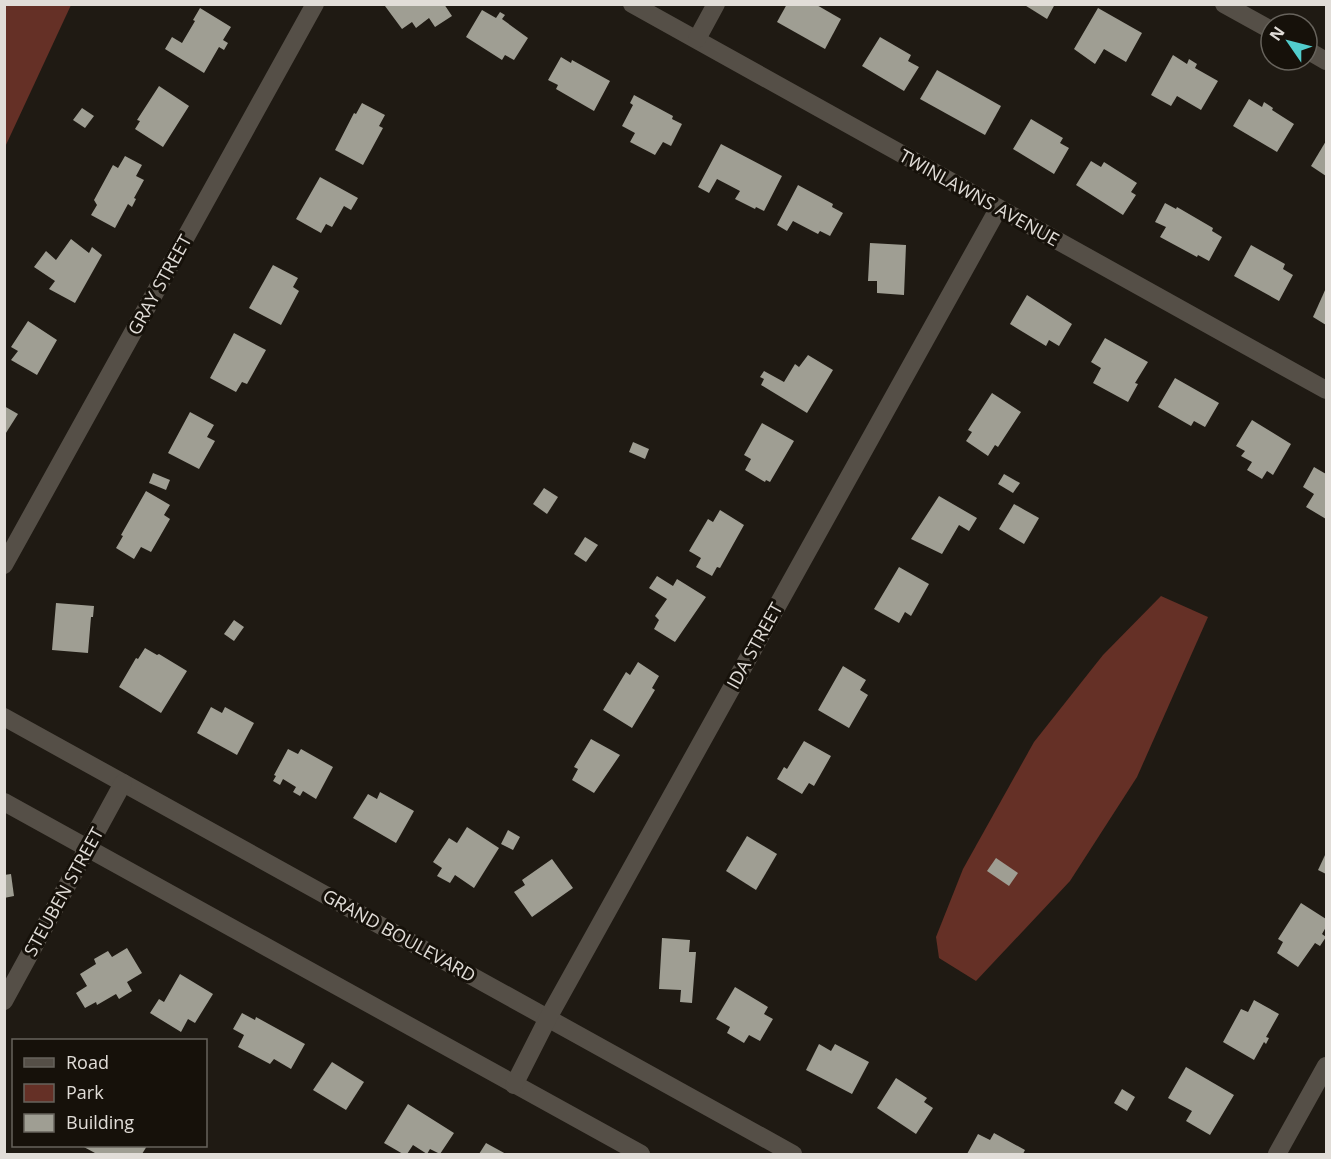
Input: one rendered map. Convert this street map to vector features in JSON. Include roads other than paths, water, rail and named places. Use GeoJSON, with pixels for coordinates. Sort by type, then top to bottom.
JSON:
{"type":"FeatureCollection","features":[{"type":"Feature","properties":{"kind":"street","name":"GRAY STREET"},"geometry":{"type":"LineString","coordinates":[[4,565],[315,4]]}},
{"type":"Feature","properties":{"kind":"street","name":"TWINLAWNS AVENUE"},"geometry":{"type":"LineString","coordinates":[[633,4],[1326,390]]}},
{"type":"Feature","properties":{"kind":"street"},"geometry":{"type":"LineString","coordinates":[[696,39],[716,4]]}},
{"type":"Feature","properties":{"kind":"street"},"geometry":{"type":"LineString","coordinates":[[1224,4],[1259,23]]}},
{"type":"Feature","properties":{"kind":"street","name":"IDA STREET"},"geometry":{"type":"LineString","coordinates":[[514,1085],[548,1018],[998,208]]}},
{"type":"Feature","properties":{"kind":"street","name":"GRAND BOULEVARD"},"geometry":{"type":"LineString","coordinates":[[4,717],[548,1018],[786,1153]]}},
{"type":"Feature","properties":{"kind":"street","name":"STEUBEN STREET"},"geometry":{"type":"LineString","coordinates":[[4,1002],[123,783]]}},
{"type":"Feature","properties":{"kind":"street"},"geometry":{"type":"LineString","coordinates":[[4,802],[641,1155]]}},
{"type":"Feature","properties":{"kind":"street"},"geometry":{"type":"LineString","coordinates":[[1277,1155],[1326,1066]]}}]}
